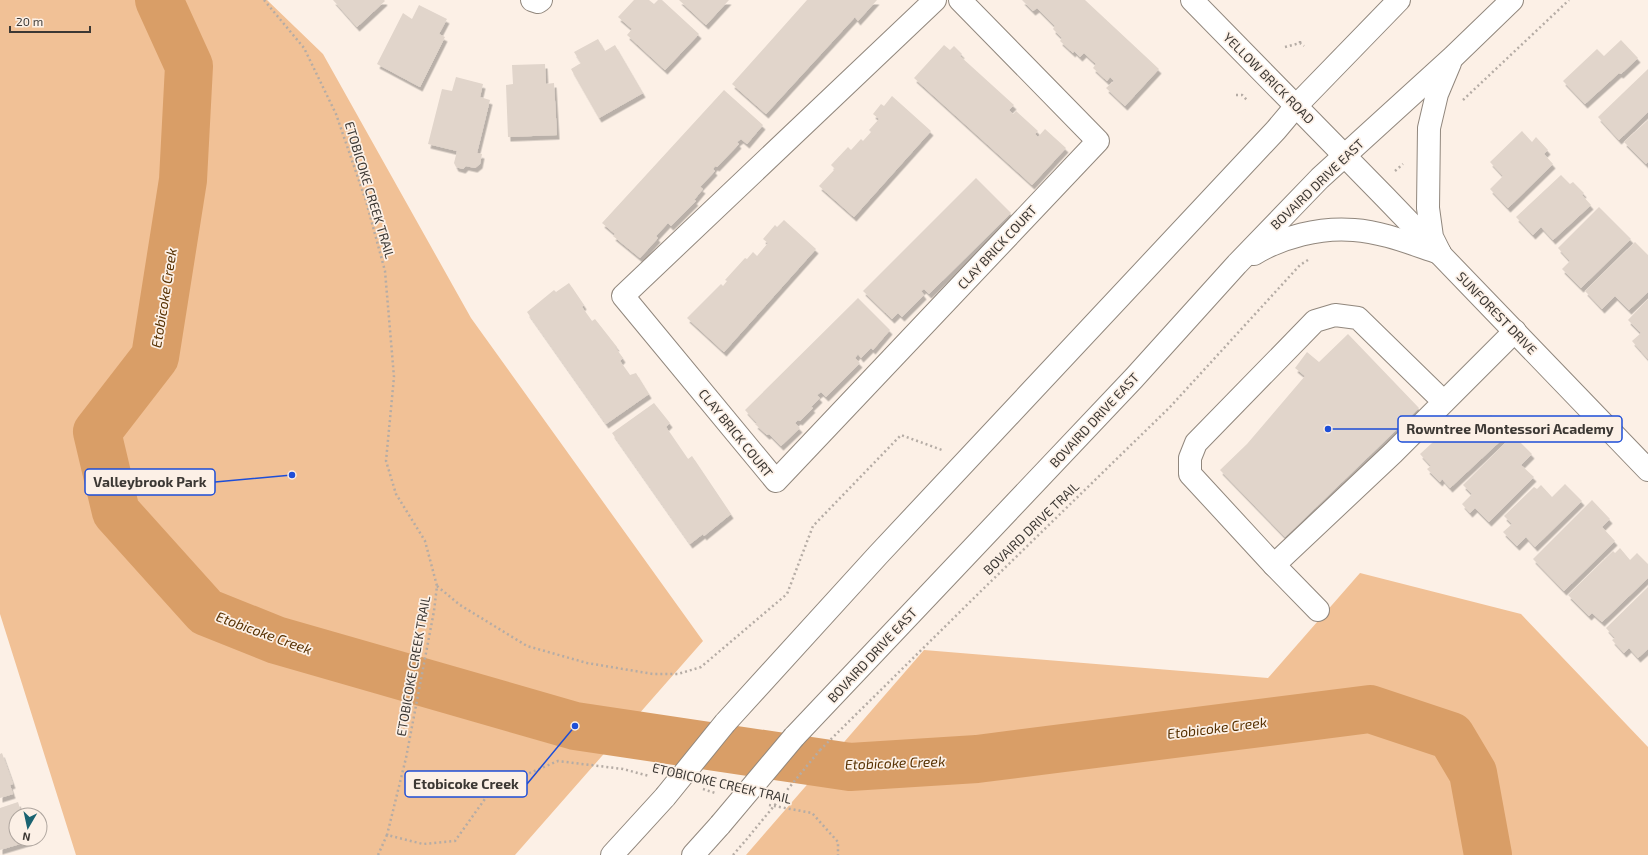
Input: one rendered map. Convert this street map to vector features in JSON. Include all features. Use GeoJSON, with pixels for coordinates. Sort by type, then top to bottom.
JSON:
{"type":"FeatureCollection","features":[{"type":"Feature","properties":{"kind":"main road"},"geometry":{"type":"LineString","coordinates":[[532,0],[538,2],[541,0]]}},
{"type":"Feature","properties":{"kind":"main road","name":"CLAY BRICK COURT"},"geometry":{"type":"LineString","coordinates":[[935,0],[623,296],[776,481],[1098,141],[960,0]]}},
{"type":"Feature","properties":{"kind":"main road","name":"YELLOW BRICK ROAD"},"geometry":{"type":"LineString","coordinates":[[1192,0],[1297,105],[1345,156]]}},
{"type":"Feature","properties":{"kind":"main road"},"geometry":{"type":"LineString","coordinates":[[612,855],[665,797],[725,723],[878,555],[1276,130],[1297,105],[1399,0]]}},
{"type":"Feature","properties":{"kind":"main road","name":"BOVAIRD DRIVE EAST"},"geometry":{"type":"LineString","coordinates":[[693,855],[794,737],[1134,378],[1237,264],[1320,178],[1453,57],[1512,0]]}},
{"type":"Feature","properties":{"kind":"main road"},"geometry":{"type":"LineString","coordinates":[[1440,253],[1432,237],[1428,208],[1429,128],[1437,94],[1453,57]]}},
{"type":"Feature","properties":{"kind":"main road","name":"SUNFOREST DRIVE"},"geometry":{"type":"LineString","coordinates":[[1345,156],[1648,470]]}},
{"type":"Feature","properties":{"kind":"main road"},"geometry":{"type":"LineString","coordinates":[[1237,264],[1269,245],[1301,235],[1333,230],[1354,230],[1382,234],[1440,253]]}},
{"type":"Feature","properties":{"kind":"main road"},"geometry":{"type":"LineString","coordinates":[[1318,610],[1190,474],[1190,458],[1196,443],[1315,321],[1335,315],[1358,318],[1444,402]]}},
{"type":"Feature","properties":{"kind":"main road"},"geometry":{"type":"LineString","coordinates":[[1274,565],[1393,453],[1515,331]]}},
{"type":"Feature","properties":{"kind":"path","name":"ETOBICOKE CREEK TRAIL"},"geometry":{"type":"LineString","coordinates":[[264,0],[304,48],[336,114],[366,201],[385,270],[394,377],[386,462],[396,494],[426,541],[437,586],[434,611],[406,758],[387,835],[423,844],[455,841],[492,789],[558,762],[623,770],[654,777]]}},
{"type":"Feature","properties":{"kind":"path"},"geometry":{"type":"LineString","coordinates":[[1461,102],[1569,0]]}},
{"type":"Feature","properties":{"kind":"path"},"geometry":{"type":"LineString","coordinates":[[1300,38],[1300,43]]}},
{"type":"Feature","properties":{"kind":"path"},"geometry":{"type":"LineString","coordinates":[[1300,43],[1304,46]]}},
{"type":"Feature","properties":{"kind":"path"},"geometry":{"type":"LineString","coordinates":[[1286,47],[1300,43]]}},
{"type":"Feature","properties":{"kind":"path"},"geometry":{"type":"LineString","coordinates":[[1236,95],[1242,95],[1248,101]]}},
{"type":"Feature","properties":{"kind":"path","name":"BOVAIRD DRIVE TRAIL"},"geometry":{"type":"LineString","coordinates":[[733,855],[820,750],[1170,407],[1300,265],[1310,259]]}},
{"type":"Feature","properties":{"kind":"path"},"geometry":{"type":"LineString","coordinates":[[437,586],[460,605],[527,646],[587,663],[653,674],[678,674],[701,667],[787,594],[813,526],[901,435],[967,460]]}},
{"type":"Feature","properties":{"kind":"path","name":"ETOBICOKE CREEK TRAIL"},"geometry":{"type":"LineString","coordinates":[[700,789],[723,795]]}},
{"type":"Feature","properties":{"kind":"path","name":"ETOBICOKE CREEK TRAIL"},"geometry":{"type":"LineString","coordinates":[[768,805],[812,813],[838,842],[838,855]]}},
{"type":"Feature","properties":{"kind":"path"},"geometry":{"type":"LineString","coordinates":[[378,855],[387,835]]}},
{"type":"Feature","properties":{"kind":"shaded area"},"geometry":{"type":"Polygon","coordinates":[[[0,0],[267,0],[323,54],[471,318],[703,641],[515,855],[76,855],[0,614],[0,0]]]}},
{"type":"Feature","properties":{"kind":"shaded area"},"geometry":{"type":"Polygon","coordinates":[[[1360,573],[1521,614],[1648,747],[1648,855],[746,855],[924,650],[1268,678],[1360,573]]]}},
{"type":"Feature","properties":{"kind":"building"},"geometry":{"type":"Polygon","coordinates":[[[333,0],[384,0],[385,1],[357,27],[333,0]]]}},
{"type":"Feature","properties":{"kind":"building"},"geometry":{"type":"Polygon","coordinates":[[[634,0],[649,0],[654,4],[658,0],[662,0],[699,34],[665,70],[627,35],[632,29],[618,17],[634,0]]]}},
{"type":"Feature","properties":{"kind":"building"},"geometry":{"type":"Polygon","coordinates":[[[679,0],[729,0],[706,25],[679,0]]]}},
{"type":"Feature","properties":{"kind":"building"},"geometry":{"type":"Polygon","coordinates":[[[807,0],[877,0],[858,21],[855,17],[766,114],[732,84],[807,0]]]}},
{"type":"Feature","properties":{"kind":"building"},"geometry":{"type":"Polygon","coordinates":[[[1022,0],[1085,0],[1159,69],[1125,106],[1106,88],[1114,81],[1110,77],[1107,81],[1093,68],[1096,64],[1084,53],[1080,57],[1074,51],[1073,53],[1060,41],[1062,38],[1053,29],[1055,26],[1037,8],[1033,11],[1022,0]]]}},
{"type":"Feature","properties":{"kind":"building"},"geometry":{"type":"Polygon","coordinates":[[[419,5],[447,19],[439,34],[445,37],[420,87],[377,64],[403,13],[412,19],[419,5]]]}},
{"type":"Feature","properties":{"kind":"building"},"geometry":{"type":"Polygon","coordinates":[[[598,39],[605,51],[615,45],[643,93],[599,118],[571,69],[581,63],[574,52],[598,39]]]}},
{"type":"Feature","properties":{"kind":"building"},"geometry":{"type":"Polygon","coordinates":[[[1621,40],[1638,58],[1585,104],[1563,81],[1597,49],[1604,56],[1621,40]]]}},
{"type":"Feature","properties":{"kind":"building"},"geometry":{"type":"Polygon","coordinates":[[[944,45],[950,50],[954,46],[962,54],[960,56],[1014,105],[1009,110],[1013,114],[1016,111],[1038,131],[1035,134],[1038,137],[1045,129],[1066,148],[1032,185],[914,78],[944,45]]]}},
{"type":"Feature","properties":{"kind":"building"},"geometry":{"type":"Polygon","coordinates":[[[545,64],[546,84],[554,83],[557,135],[508,137],[506,85],[513,84],[512,65],[545,64]]]}},
{"type":"Feature","properties":{"kind":"building"},"geometry":{"type":"Polygon","coordinates":[[[1648,69],[1648,112],[1619,140],[1598,117],[1648,69]]]}},
{"type":"Feature","properties":{"kind":"building"},"geometry":{"type":"Polygon","coordinates":[[[456,77],[483,84],[480,97],[490,100],[477,153],[482,154],[480,164],[475,168],[466,166],[463,169],[456,167],[454,163],[457,151],[428,144],[442,89],[452,91],[456,77]]]}},
{"type":"Feature","properties":{"kind":"building"},"geometry":{"type":"Polygon","coordinates":[[[724,90],[763,125],[747,144],[741,139],[737,142],[739,144],[717,167],[715,166],[713,169],[715,171],[700,187],[703,189],[694,200],[696,201],[671,226],[668,223],[656,236],[658,238],[640,258],[613,236],[615,234],[602,223],[724,90]]]}},
{"type":"Feature","properties":{"kind":"building"},"geometry":{"type":"Polygon","coordinates":[[[892,96],[931,131],[854,217],[819,186],[835,169],[831,165],[848,147],[851,150],[861,139],[863,141],[871,132],[869,130],[879,119],[873,114],[881,104],[884,106],[892,96]]]}},
{"type":"Feature","properties":{"kind":"building"},"geometry":{"type":"Polygon","coordinates":[[[1648,120],[1648,162],[1646,164],[1624,142],[1648,120]]]}},
{"type":"Feature","properties":{"kind":"building"},"geometry":{"type":"Polygon","coordinates":[[[1522,131],[1532,142],[1536,137],[1548,150],[1544,154],[1553,164],[1508,208],[1490,189],[1503,176],[1490,162],[1522,131]]]}},
{"type":"Feature","properties":{"kind":"building"},"geometry":{"type":"Polygon","coordinates":[[[1561,175],[1570,184],[1573,182],[1584,193],[1582,195],[1591,205],[1553,240],[1541,227],[1533,235],[1516,217],[1561,175]]]}},
{"type":"Feature","properties":{"kind":"building"},"geometry":{"type":"Polygon","coordinates":[[[976,178],[1011,213],[929,294],[924,289],[921,291],[924,295],[902,317],[898,313],[892,319],[863,291],[976,178]]]}},
{"type":"Feature","properties":{"kind":"building"},"geometry":{"type":"Polygon","coordinates":[[[1599,207],[1631,239],[1581,288],[1562,269],[1570,261],[1558,248],[1599,207]]]}},
{"type":"Feature","properties":{"kind":"building"},"geometry":{"type":"Polygon","coordinates":[[[784,220],[816,249],[724,352],[687,318],[721,284],[723,286],[727,281],[725,280],[745,258],[747,259],[753,252],[757,256],[768,243],[763,239],[775,225],[777,227],[784,220]]]}},
{"type":"Feature","properties":{"kind":"building"},"geometry":{"type":"Polygon","coordinates":[[[1635,242],[1648,255],[1648,292],[1629,310],[1615,296],[1602,309],[1585,291],[1635,242]]]}},
{"type":"Feature","properties":{"kind":"building"},"geometry":{"type":"Polygon","coordinates":[[[569,283],[584,305],[582,307],[592,321],[595,319],[617,347],[615,347],[623,358],[620,361],[630,375],[636,373],[649,394],[606,424],[527,312],[554,290],[556,292],[569,283]]]}},
{"type":"Feature","properties":{"kind":"building"},"geometry":{"type":"Polygon","coordinates":[[[858,298],[890,330],[873,350],[871,348],[861,358],[858,354],[855,358],[860,363],[826,397],[821,392],[817,395],[820,398],[811,407],[813,408],[800,421],[798,420],[795,423],[800,428],[781,446],[769,434],[767,435],[755,424],[757,423],[745,410],[858,298]]]}},
{"type":"Feature","properties":{"kind":"building"},"geometry":{"type":"Polygon","coordinates":[[[1648,299],[1648,359],[1632,341],[1641,333],[1628,320],[1648,299]]]}},
{"type":"Feature","properties":{"kind":"building"},"geometry":{"type":"Polygon","coordinates":[[[1348,334],[1419,408],[1285,537],[1220,470],[1247,444],[1305,376],[1295,368],[1307,352],[1319,362],[1348,334]]]}},
{"type":"Feature","properties":{"kind":"building"},"geometry":{"type":"Polygon","coordinates":[[[654,403],[670,423],[666,427],[688,459],[692,456],[731,514],[704,536],[703,534],[690,544],[612,433],[654,403]]]}},
{"type":"Feature","properties":{"kind":"building"},"geometry":{"type":"Polygon","coordinates":[[[1491,415],[1508,434],[1450,488],[1442,479],[1440,482],[1427,469],[1431,466],[1420,454],[1455,422],[1463,431],[1467,427],[1472,433],[1491,415]]]}},
{"type":"Feature","properties":{"kind":"building"},"geometry":{"type":"Polygon","coordinates":[[[1513,435],[1532,454],[1521,465],[1534,477],[1489,522],[1475,508],[1470,513],[1462,504],[1472,494],[1463,485],[1513,435]]]}},
{"type":"Feature","properties":{"kind":"building"},"geometry":{"type":"Polygon","coordinates":[[[1565,484],[1582,501],[1535,547],[1526,537],[1517,546],[1503,532],[1512,524],[1504,516],[1534,487],[1537,489],[1541,485],[1552,497],[1565,484]]]}},
{"type":"Feature","properties":{"kind":"building"},"geometry":{"type":"Polygon","coordinates":[[[1592,500],[1610,519],[1602,527],[1615,541],[1564,591],[1533,559],[1592,500]]]}},
{"type":"Feature","properties":{"kind":"building"},"geometry":{"type":"Polygon","coordinates":[[[1620,548],[1630,560],[1637,553],[1648,564],[1648,578],[1602,622],[1592,613],[1589,616],[1568,595],[1613,551],[1615,553],[1620,548]]]}},
{"type":"Feature","properties":{"kind":"building"},"geometry":{"type":"Polygon","coordinates":[[[1648,587],[1648,649],[1638,658],[1629,648],[1624,653],[1612,640],[1615,638],[1606,628],[1648,587]]]}},
{"type":"Feature","properties":{"kind":"building"},"geometry":{"type":"Polygon","coordinates":[[[2,753],[13,784],[10,785],[13,794],[0,798],[0,754],[2,753]]]}},
{"type":"Feature","properties":{"kind":"building"},"geometry":{"type":"Polygon","coordinates":[[[18,802],[20,807],[8,807],[8,847],[10,847],[0,850],[0,808],[18,802]]]}},
{"type":"Feature","properties":{"kind":"waterway","name":"Etobicoke Creek"},"geometry":{"type":"LineString","coordinates":[[159,0],[189,66],[183,180],[155,357],[97,432],[116,512],[206,612],[276,640],[575,726],[850,767],[977,759],[1370,709],[1451,736],[1473,773],[1488,855]]}},
{"type":"Feature","properties":{"kind":"place","name":"Rowntree Montessori Academy"},"geometry":{"type":"Point","coordinates":[1328,429]}},
{"type":"Feature","properties":{"kind":"place","name":"Valleybrook Park"},"geometry":{"type":"Point","coordinates":[292,475]}},
{"type":"Feature","properties":{"kind":"place","name":"Etobicoke Creek"},"geometry":{"type":"Point","coordinates":[575,726]}}]}
